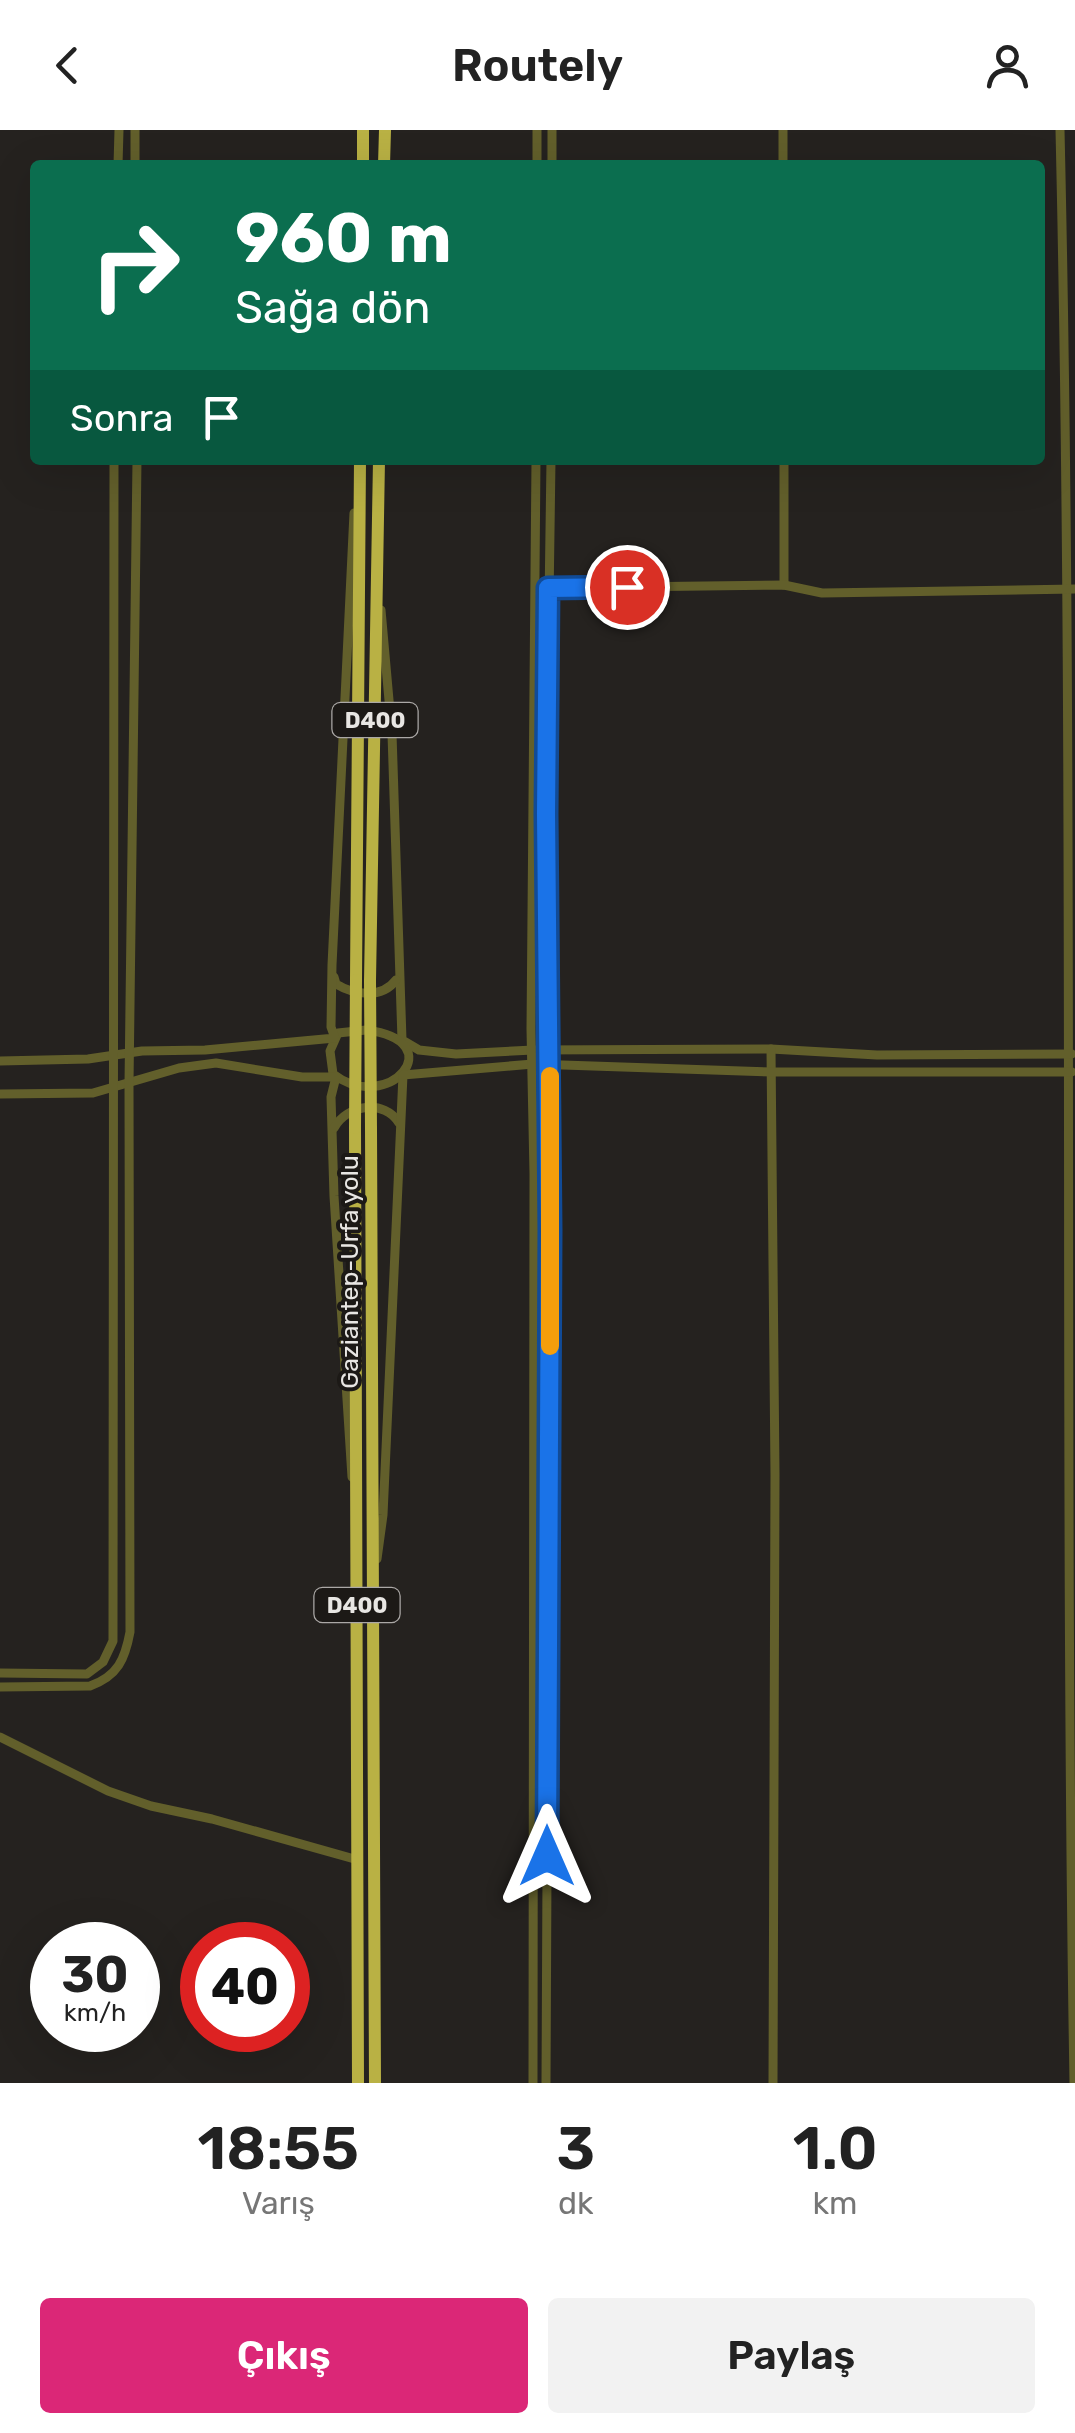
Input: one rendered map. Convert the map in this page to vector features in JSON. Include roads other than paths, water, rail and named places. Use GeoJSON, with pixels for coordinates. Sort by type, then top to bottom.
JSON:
{"type":"FeatureCollection","features":[{"type":"Feature","properties":{"kind":"highway"},"geometry":{"type":"LineString","coordinates":[[363,130],[363,160]]}},
{"type":"Feature","properties":{"kind":"highway"},"geometry":{"type":"LineString","coordinates":[[384,160],[385,130]]}},
{"type":"Feature","properties":{"kind":"highway","name":"Gaziantep-Urfa yolu"},"geometry":{"type":"LineString","coordinates":[[360,465],[363,980],[372,1129],[374,2083]]}},
{"type":"Feature","properties":{"kind":"highway","name":"Gaziantep-Urfa yolu"},"geometry":{"type":"LineString","coordinates":[[358,2083],[355,1128],[379,465]]}},
{"type":"Feature","properties":{"kind":"street"},"geometry":{"type":"LineString","coordinates":[[118,160],[119,130]]}},
{"type":"Feature","properties":{"kind":"street"},"geometry":{"type":"LineString","coordinates":[[135,130],[136,160]]}},
{"type":"Feature","properties":{"kind":"street"},"geometry":{"type":"LineString","coordinates":[[537,130],[537,160]]}},
{"type":"Feature","properties":{"kind":"street"},"geometry":{"type":"LineString","coordinates":[[552,130],[552,160]]}},
{"type":"Feature","properties":{"kind":"street"},"geometry":{"type":"LineString","coordinates":[[782,130],[783,160]]}},
{"type":"Feature","properties":{"kind":"street"},"geometry":{"type":"LineString","coordinates":[[1060,130],[1072,589],[1074,2083]]}},
{"type":"Feature","properties":{"kind":"street"},"geometry":{"type":"LineString","coordinates":[[0,1673],[87,1674],[103,1662],[113,1641],[114,465]]}},
{"type":"Feature","properties":{"kind":"street"},"geometry":{"type":"LineString","coordinates":[[0,1687],[90,1686],[114,1674],[126,1653],[130,1632],[129,1082],[137,465]]}},
{"type":"Feature","properties":{"kind":"street"},"geometry":{"type":"LineString","coordinates":[[335,1038],[331,1027],[332,964],[350,550],[359,465]]}},
{"type":"Feature","properties":{"kind":"street"},"geometry":{"type":"LineString","coordinates":[[534,2083],[532,1050],[536,465]]}},
{"type":"Feature","properties":{"kind":"street"},"geometry":{"type":"LineString","coordinates":[[546,2083],[550,1065],[546,814],[551,465]]}},
{"type":"Feature","properties":{"kind":"street"},"geometry":{"type":"LineString","coordinates":[[784,465],[784,585]]}},
{"type":"Feature","properties":{"kind":"street"},"geometry":{"type":"LineString","coordinates":[[373,1594],[383,1515],[403,1075],[408,1056],[402,1040],[392,734],[377,572]]}},
{"type":"Feature","properties":{"kind":"street"},"geometry":{"type":"LineString","coordinates":[[535,588],[784,585],[822,592],[1072,589]]}},
{"type":"Feature","properties":{"kind":"street"},"geometry":{"type":"LineString","coordinates":[[332,964],[336,984],[360,994],[393,986],[398,976]]}},
{"type":"Feature","properties":{"kind":"street"},"geometry":{"type":"LineString","coordinates":[[357,1505],[347,1434],[330,1097],[336,1077],[330,1051],[338,1033],[387,1032],[419,1050],[456,1054],[772,1049],[878,1055],[1073,1054]]}},
{"type":"Feature","properties":{"kind":"street"},"geometry":{"type":"LineString","coordinates":[[0,1061],[88,1059],[335,1038]]}},
{"type":"Feature","properties":{"kind":"street"},"geometry":{"type":"LineString","coordinates":[[772,1049],[773,2083]]}},
{"type":"Feature","properties":{"kind":"street"},"geometry":{"type":"LineString","coordinates":[[0,1094],[93,1093],[179,1068],[216,1063],[302,1077],[336,1077],[363,1086],[384,1085],[403,1075],[533,1064],[773,1072],[1073,1072]]}},
{"type":"Feature","properties":{"kind":"street"},"geometry":{"type":"LineString","coordinates":[[332,1135],[343,1115],[367,1108],[388,1112],[397,1118],[402,1130]]}},
{"type":"Feature","properties":{"kind":"street"},"geometry":{"type":"LineString","coordinates":[[0,1736],[108,1790],[151,1806],[358,1860]]}}]}
